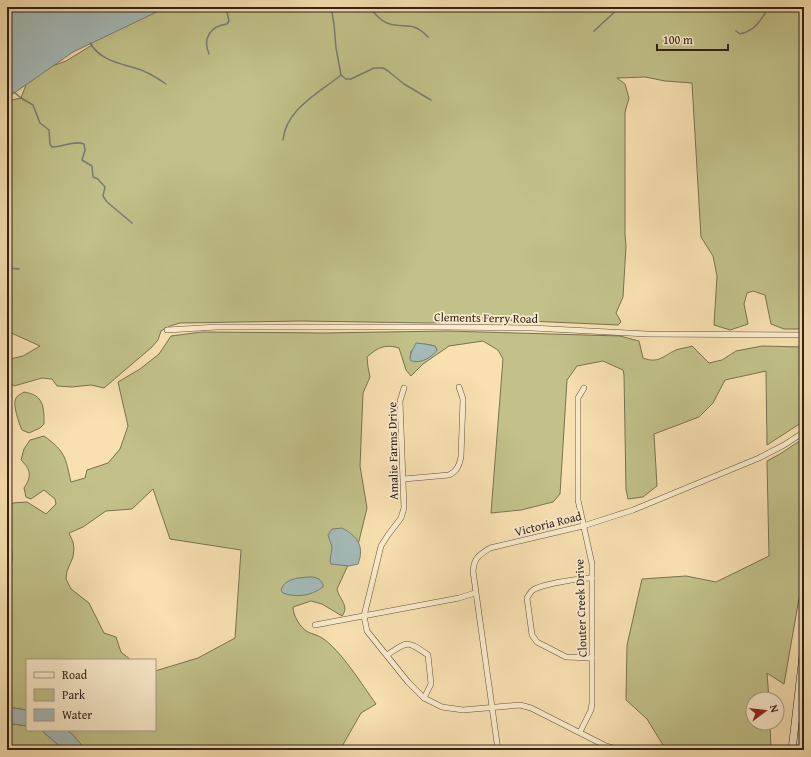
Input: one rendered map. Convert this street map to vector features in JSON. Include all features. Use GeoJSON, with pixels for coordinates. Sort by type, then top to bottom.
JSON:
{"type":"FeatureCollection","features":[{"type":"Feature","properties":{"kind":"main road"},"geometry":{"type":"LineString","coordinates":[[792,750],[804,646]]}},
{"type":"Feature","properties":{"kind":"street","name":"Clements Ferry Road"},"geometry":{"type":"LineString","coordinates":[[168,330],[217,327],[445,327],[532,328],[647,334],[804,335]]}},
{"type":"Feature","properties":{"kind":"street"},"geometry":{"type":"LineString","coordinates":[[404,479],[449,475],[455,472],[459,466],[461,457],[463,399],[459,387]]}},
{"type":"Feature","properties":{"kind":"street","name":"Amalie Farms Drive"},"geometry":{"type":"LineString","coordinates":[[364,616],[381,546],[402,518],[404,508],[400,401],[404,388]]}},
{"type":"Feature","properties":{"kind":"street","name":"Clouter Creek Drive"},"geometry":{"type":"LineString","coordinates":[[580,732],[591,710],[592,703],[592,564],[578,500],[578,398],[584,388]]}},
{"type":"Feature","properties":{"kind":"street","name":"Victoria Road"},"geometry":{"type":"LineString","coordinates":[[498,750],[475,593],[473,571],[474,562],[480,554],[490,548],[583,526],[633,510],[759,458],[784,445],[804,432]]}},
{"type":"Feature","properties":{"kind":"street"},"geometry":{"type":"LineString","coordinates":[[592,578],[581,578],[539,587],[532,591],[527,598],[532,635],[537,642],[566,657],[592,658]]}},
{"type":"Feature","properties":{"kind":"street"},"geometry":{"type":"LineString","coordinates":[[315,625],[459,598],[475,593]]}},
{"type":"Feature","properties":{"kind":"street"},"geometry":{"type":"LineString","coordinates":[[364,616],[367,631],[408,682],[424,698],[442,707],[463,710],[520,705],[531,708],[606,746],[620,750]]}},
{"type":"Feature","properties":{"kind":"street"},"geometry":{"type":"LineString","coordinates":[[387,655],[404,644],[413,644],[428,655],[431,684],[424,698]]}},
{"type":"Feature","properties":{"kind":"green space"},"geometry":{"type":"Polygon","coordinates":[[[108,7],[804,7],[804,329],[784,329],[771,324],[765,295],[753,291],[747,293],[744,304],[748,324],[730,330],[714,325],[717,276],[713,256],[701,237],[692,83],[665,81],[645,77],[617,78],[625,84],[629,98],[625,112],[626,246],[623,297],[616,313],[621,322],[618,325],[506,320],[430,323],[302,321],[180,323],[161,331],[158,340],[152,347],[104,388],[91,385],[72,387],[57,386],[52,379],[42,378],[14,386],[7,381],[7,362],[10,359],[23,356],[40,346],[7,331],[7,101],[21,98],[27,82],[47,68],[66,61],[92,45],[89,39],[108,7]]]}},
{"type":"Feature","properties":{"kind":"green space"},"geometry":{"type":"Polygon","coordinates":[[[447,331],[620,336],[639,341],[643,358],[648,360],[657,360],[676,350],[692,346],[709,363],[722,360],[736,351],[762,346],[804,347],[804,421],[767,445],[766,371],[725,380],[713,403],[699,417],[654,434],[657,486],[643,497],[628,499],[626,489],[623,370],[603,361],[577,366],[567,380],[560,494],[553,502],[521,510],[491,513],[503,359],[498,350],[483,341],[449,346],[423,364],[411,376],[406,370],[399,348],[390,346],[382,347],[367,357],[370,377],[363,393],[360,466],[367,508],[359,541],[337,589],[343,602],[345,609],[344,612],[342,616],[322,604],[311,601],[293,607],[302,628],[319,636],[336,650],[351,668],[376,704],[361,713],[340,750],[86,750],[68,731],[156,731],[156,671],[198,658],[235,638],[241,550],[170,539],[153,489],[132,509],[106,511],[83,527],[69,533],[74,549],[66,579],[71,589],[89,603],[104,633],[116,637],[121,652],[130,659],[26,659],[26,710],[7,707],[7,579],[12,562],[12,554],[7,510],[13,503],[27,502],[46,514],[56,504],[55,499],[44,490],[31,499],[26,497],[24,488],[29,477],[29,473],[27,467],[21,460],[24,449],[30,440],[44,436],[57,446],[66,461],[71,482],[85,478],[87,470],[108,463],[120,449],[128,426],[118,382],[140,369],[159,354],[171,336],[202,332],[324,333],[447,331]],[[425,344],[411,351],[410,358],[437,350],[435,346],[425,344]]]}},
{"type":"Feature","properties":{"kind":"green space"},"geometry":{"type":"Polygon","coordinates":[[[24,392],[36,396],[39,399],[42,403],[44,412],[44,424],[40,428],[29,433],[22,430],[15,409],[16,398],[24,392]]]}},
{"type":"Feature","properties":{"kind":"green space"},"geometry":{"type":"Polygon","coordinates":[[[804,438],[804,570],[784,684],[767,673],[768,691],[745,691],[745,731],[770,731],[771,750],[666,750],[647,719],[626,700],[627,645],[642,579],[686,576],[716,582],[769,556],[767,461],[804,438]]]}},
{"type":"Feature","properties":{"kind":"green space"},"geometry":{"type":"Polygon","coordinates":[[[7,723],[26,726],[26,731],[42,731],[64,750],[7,750],[7,723]]]}},
{"type":"Feature","properties":{"kind":"water"},"geometry":{"type":"Polygon","coordinates":[[[7,7],[167,7],[73,52],[7,98],[7,7]]]}},
{"type":"Feature","properties":{"kind":"water"},"geometry":{"type":"Polygon","coordinates":[[[416,343],[435,346],[437,350],[432,356],[425,360],[417,362],[410,360],[416,343]]]}},
{"type":"Feature","properties":{"kind":"water"},"geometry":{"type":"Polygon","coordinates":[[[7,520],[12,550],[12,564],[7,579],[7,520]]]}},
{"type":"Feature","properties":{"kind":"water"},"geometry":{"type":"Polygon","coordinates":[[[342,528],[352,534],[358,542],[361,552],[358,564],[349,566],[331,564],[332,547],[328,535],[332,529],[342,528]]]}},
{"type":"Feature","properties":{"kind":"water"},"geometry":{"type":"Polygon","coordinates":[[[313,577],[319,579],[323,584],[323,587],[314,592],[298,596],[288,595],[283,593],[281,590],[286,583],[294,579],[313,577]]]}},
{"type":"Feature","properties":{"kind":"water"},"geometry":{"type":"Polygon","coordinates":[[[7,707],[26,710],[26,726],[7,723],[7,707]]]}},
{"type":"Feature","properties":{"kind":"water"},"geometry":{"type":"Polygon","coordinates":[[[42,731],[68,731],[86,750],[64,750],[42,731]]]}},
{"type":"Feature","properties":{"kind":"waterway"},"geometry":{"type":"LineString","coordinates":[[209,54],[207,48],[207,38],[216,27],[227,24],[229,21],[227,12],[230,7]]}},
{"type":"Feature","properties":{"kind":"waterway"},"geometry":{"type":"LineString","coordinates":[[331,7],[341,75],[346,79],[351,79],[374,68],[383,68],[404,84],[431,100]]}},
{"type":"Feature","properties":{"kind":"waterway"},"geometry":{"type":"LineString","coordinates":[[367,7],[384,22],[393,25],[417,28],[428,37]]}},
{"type":"Feature","properties":{"kind":"waterway"},"geometry":{"type":"LineString","coordinates":[[594,31],[620,7]]}},
{"type":"Feature","properties":{"kind":"waterway"},"geometry":{"type":"LineString","coordinates":[[736,31],[740,34],[754,28],[769,7]]}},
{"type":"Feature","properties":{"kind":"waterway"},"geometry":{"type":"LineString","coordinates":[[90,43],[94,49],[104,57],[144,71],[166,84]]}},
{"type":"Feature","properties":{"kind":"waterway"},"geometry":{"type":"LineString","coordinates":[[283,140],[285,129],[290,119],[297,111],[314,95],[341,75]]}},
{"type":"Feature","properties":{"kind":"waterway"},"geometry":{"type":"LineString","coordinates":[[14,92],[33,105],[40,123],[49,130],[50,144],[52,147],[72,143],[84,144],[85,150],[82,160],[92,166],[93,177],[98,179],[105,187],[103,196],[107,202],[132,223]]}},
{"type":"Feature","properties":{"kind":"waterway"},"geometry":{"type":"LineString","coordinates":[[7,268],[19,269]]}}]}
